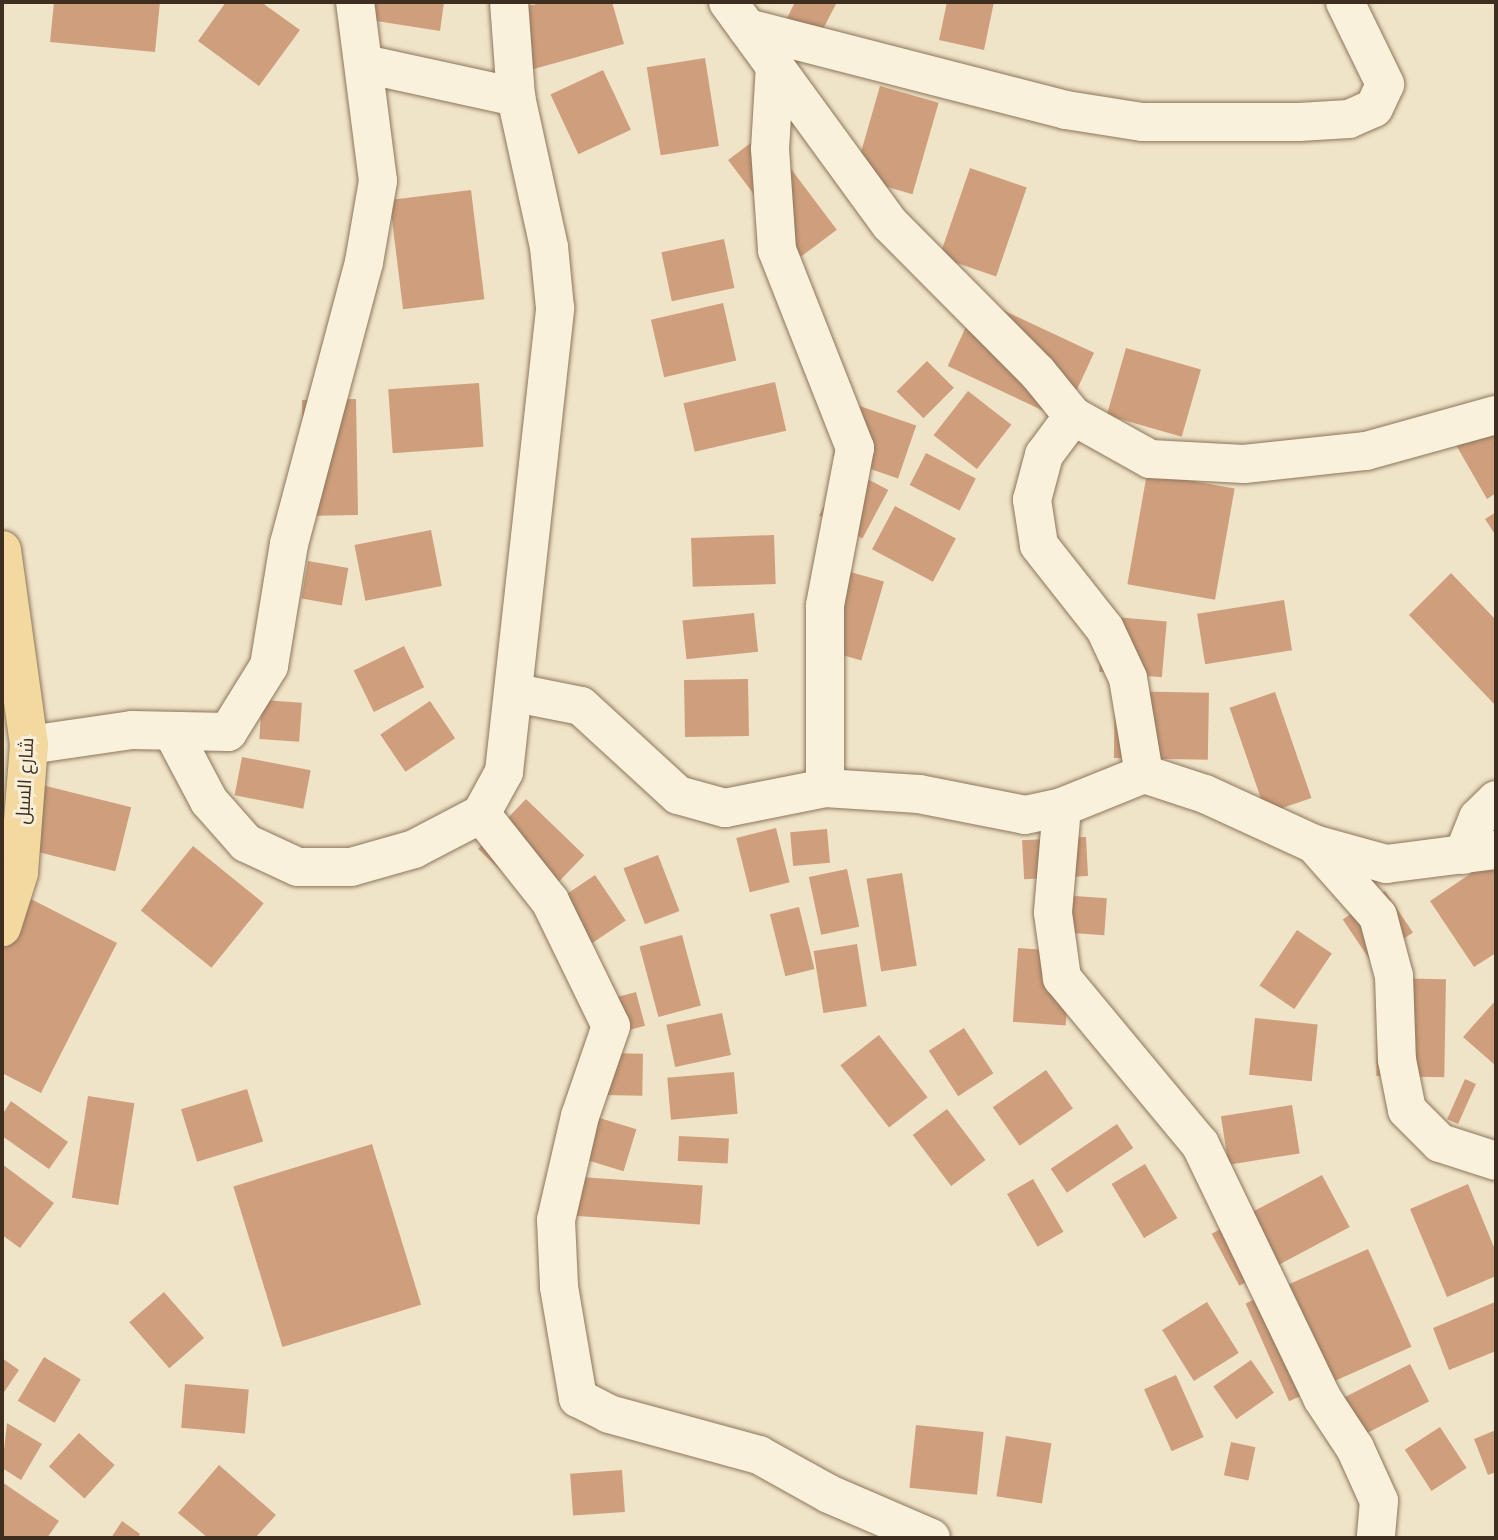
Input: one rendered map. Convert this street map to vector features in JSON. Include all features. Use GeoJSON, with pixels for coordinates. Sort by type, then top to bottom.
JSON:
{"type":"FeatureCollection","features":[{"type":"Feature","properties":{"kind":"main road","name":"شارع السبل"},"geometry":{"type":"LineString","coordinates":[[2,550],[29,745],[19,873],[2,927]]}},
{"type":"Feature","properties":{"kind":"street"},"geometry":{"type":"LineString","coordinates":[[29,745],[132,730],[173,733],[228,732],[269,666],[289,544],[364,262],[378,181],[355,2]]}},
{"type":"Feature","properties":{"kind":"street"},"geometry":{"type":"LineString","coordinates":[[173,733],[209,801],[246,843],[298,867],[351,867],[415,849],[481,814],[504,772],[516,693],[555,308],[549,247],[516,97],[509,2]]}},
{"type":"Feature","properties":{"kind":"street"},"geometry":{"type":"LineString","coordinates":[[738,15],[1066,110],[1142,122],[1299,122],[1349,119],[1374,108],[1385,84],[1345,2]]}},
{"type":"Feature","properties":{"kind":"street"},"geometry":{"type":"LineString","coordinates":[[738,15],[890,224],[1073,416],[1150,459],[1244,464],[1366,451],[1496,415]]}},
{"type":"Feature","properties":{"kind":"street"},"geometry":{"type":"LineString","coordinates":[[365,64],[516,97]]}},
{"type":"Feature","properties":{"kind":"street"},"geometry":{"type":"LineString","coordinates":[[775,65],[770,149],[777,250],[855,448],[825,606],[825,788]]}},
{"type":"Feature","properties":{"kind":"street"},"geometry":{"type":"LineString","coordinates":[[1073,416],[1044,455],[1032,500],[1039,545],[1105,629],[1128,678],[1144,774]]}},
{"type":"Feature","properties":{"kind":"street"},"geometry":{"type":"LineString","coordinates":[[516,693],[581,706],[678,795],[725,808],[825,788],[919,794],[1025,815],[1062,807],[1144,774],[1205,794],[1314,844],[1386,864],[1480,852],[1478,818],[1496,800]]}},
{"type":"Feature","properties":{"kind":"street"},"geometry":{"type":"LineString","coordinates":[[1062,807],[1053,913],[1062,978],[1200,1144],[1322,1398],[1355,1448],[1379,1500],[1376,1538]]}},
{"type":"Feature","properties":{"kind":"street"},"geometry":{"type":"LineString","coordinates":[[481,814],[550,901],[611,1026],[580,1116],[556,1220],[559,1287],[578,1398],[609,1415],[759,1455],[829,1494],[931,1538]]}},
{"type":"Feature","properties":{"kind":"street"},"geometry":{"type":"LineString","coordinates":[[1314,844],[1378,916],[1394,976],[1397,1060],[1407,1110],[1440,1143],[1496,1161]]}},
{"type":"Feature","properties":{"kind":"building"},"geometry":{"type":"Polygon","coordinates":[[[54,2],[160,2],[155,52],[50,42],[54,2]]]}},
{"type":"Feature","properties":{"kind":"building"},"geometry":{"type":"Polygon","coordinates":[[[226,2],[261,2],[300,30],[259,86],[198,41],[226,2]]]}},
{"type":"Feature","properties":{"kind":"building"},"geometry":{"type":"Polygon","coordinates":[[[340,2],[444,2],[440,31],[338,15],[340,2]]]}},
{"type":"Feature","properties":{"kind":"building"},"geometry":{"type":"Polygon","coordinates":[[[544,2],[612,2],[624,44],[512,75],[496,15],[544,2]]]}},
{"type":"Feature","properties":{"kind":"building"},"geometry":{"type":"Polygon","coordinates":[[[795,2],[837,2],[820,35],[787,18],[795,2]]]}},
{"type":"Feature","properties":{"kind":"building"},"geometry":{"type":"Polygon","coordinates":[[[947,2],[994,2],[984,50],[939,40],[947,2]]]}},
{"type":"Feature","properties":{"kind":"building"},"geometry":{"type":"Polygon","coordinates":[[[705,58],[719,146],[661,155],[647,67],[705,58]]]}},
{"type":"Feature","properties":{"kind":"building"},"geometry":{"type":"Polygon","coordinates":[[[603,70],[631,130],[578,154],[550,95],[603,70]]]}},
{"type":"Feature","properties":{"kind":"building"},"geometry":{"type":"Polygon","coordinates":[[[880,86],[939,103],[912,194],[854,177],[880,86]]]}},
{"type":"Feature","properties":{"kind":"building"},"geometry":{"type":"Polygon","coordinates":[[[764,133],[837,230],[801,257],[728,160],[764,133]]]}},
{"type":"Feature","properties":{"kind":"building"},"geometry":{"type":"Polygon","coordinates":[[[970,168],[1027,188],[996,276],[939,257],[970,168]]]}},
{"type":"Feature","properties":{"kind":"building"},"geometry":{"type":"Polygon","coordinates":[[[471,190],[484,299],[403,309],[390,200],[471,190]]]}},
{"type":"Feature","properties":{"kind":"building"},"geometry":{"type":"Polygon","coordinates":[[[724,239],[734,288],[672,301],[661,252],[724,239]]]}},
{"type":"Feature","properties":{"kind":"building"},"geometry":{"type":"Polygon","coordinates":[[[979,299],[1094,353],[1063,420],[948,366],[979,299]]]}},
{"type":"Feature","properties":{"kind":"building"},"geometry":{"type":"Polygon","coordinates":[[[723,303],[736,360],[664,377],[651,320],[723,303]]]}},
{"type":"Feature","properties":{"kind":"building"},"geometry":{"type":"Polygon","coordinates":[[[1126,348],[1201,369],[1182,437],[1107,415],[1126,348]]]}},
{"type":"Feature","properties":{"kind":"building"},"geometry":{"type":"Polygon","coordinates":[[[927,361],[954,388],[923,418],[897,391],[927,361]]]}},
{"type":"Feature","properties":{"kind":"building"},"geometry":{"type":"Polygon","coordinates":[[[775,382],[786,431],[695,452],[683,403],[775,382]]]}},
{"type":"Feature","properties":{"kind":"building"},"geometry":{"type":"Polygon","coordinates":[[[479,383],[483,447],[393,453],[388,389],[479,383]]]}},
{"type":"Feature","properties":{"kind":"building"},"geometry":{"type":"Polygon","coordinates":[[[968,391],[1011,425],[977,469],[934,435],[968,391]]]}},
{"type":"Feature","properties":{"kind":"building"},"geometry":{"type":"Polygon","coordinates":[[[356,399],[358,515],[304,516],[302,400],[356,399]]]}},
{"type":"Feature","properties":{"kind":"building"},"geometry":{"type":"Polygon","coordinates":[[[851,403],[916,425],[898,478],[833,456],[851,403]]]}},
{"type":"Feature","properties":{"kind":"building"},"geometry":{"type":"Polygon","coordinates":[[[1496,412],[1496,493],[1487,499],[1452,438],[1496,412]]]}},
{"type":"Feature","properties":{"kind":"building"},"geometry":{"type":"Polygon","coordinates":[[[926,453],[976,478],[960,510],[910,485],[926,453]]]}},
{"type":"Feature","properties":{"kind":"building"},"geometry":{"type":"Polygon","coordinates":[[[845,467],[888,490],[862,539],[819,516],[845,467]]]}},
{"type":"Feature","properties":{"kind":"building"},"geometry":{"type":"Polygon","coordinates":[[[1147,473],[1235,488],[1215,600],[1127,584],[1147,473]]]}},
{"type":"Feature","properties":{"kind":"building"},"geometry":{"type":"Polygon","coordinates":[[[895,506],[956,538],[933,582],[872,549],[895,506]]]}},
{"type":"Feature","properties":{"kind":"building"},"geometry":{"type":"Polygon","coordinates":[[[1496,512],[1496,536],[1485,519],[1496,512]]]}},
{"type":"Feature","properties":{"kind":"building"},"geometry":{"type":"Polygon","coordinates":[[[431,530],[442,586],[365,601],[354,545],[431,530]]]}},
{"type":"Feature","properties":{"kind":"building"},"geometry":{"type":"Polygon","coordinates":[[[774,535],[776,584],[693,587],[691,538],[774,535]]]}},
{"type":"Feature","properties":{"kind":"building"},"geometry":{"type":"Polygon","coordinates":[[[308,561],[348,568],[342,606],[301,598],[308,561]]]}},
{"type":"Feature","properties":{"kind":"building"},"geometry":{"type":"Polygon","coordinates":[[[833,567],[884,582],[861,660],[810,646],[833,567]]]}},
{"type":"Feature","properties":{"kind":"building"},"geometry":{"type":"Polygon","coordinates":[[[1451,573],[1496,620],[1496,706],[1409,615],[1451,573]]]}},
{"type":"Feature","properties":{"kind":"building"},"geometry":{"type":"Polygon","coordinates":[[[1284,600],[1292,650],[1205,664],[1197,614],[1284,600]]]}},
{"type":"Feature","properties":{"kind":"building"},"geometry":{"type":"Polygon","coordinates":[[[754,613],[758,652],[686,659],[682,621],[754,613]]]}},
{"type":"Feature","properties":{"kind":"building"},"geometry":{"type":"Polygon","coordinates":[[[1104,616],[1167,621],[1162,677],[1099,672],[1104,616]]]}},
{"type":"Feature","properties":{"kind":"building"},"geometry":{"type":"Polygon","coordinates":[[[404,646],[424,687],[374,712],[354,671],[404,646]]]}},
{"type":"Feature","properties":{"kind":"building"},"geometry":{"type":"Polygon","coordinates":[[[748,679],[749,736],[685,737],[684,680],[748,679]]]}},
{"type":"Feature","properties":{"kind":"building"},"geometry":{"type":"Polygon","coordinates":[[[1115,691],[1209,693],[1208,760],[1114,758],[1115,691]]]}},
{"type":"Feature","properties":{"kind":"building"},"geometry":{"type":"Polygon","coordinates":[[[1275,692],[1311,798],[1266,814],[1230,708],[1275,692]]]}},
{"type":"Feature","properties":{"kind":"building"},"geometry":{"type":"Polygon","coordinates":[[[262,700],[302,703],[299,742],[259,739],[262,700]]]}},
{"type":"Feature","properties":{"kind":"building"},"geometry":{"type":"Polygon","coordinates":[[[430,701],[455,738],[405,772],[380,735],[430,701]]]}},
{"type":"Feature","properties":{"kind":"building"},"geometry":{"type":"Polygon","coordinates":[[[242,757],[311,770],[303,809],[235,795],[242,757]]]}},
{"type":"Feature","properties":{"kind":"building"},"geometry":{"type":"Polygon","coordinates":[[[42,785],[131,807],[115,871],[26,849],[42,785]]]}},
{"type":"Feature","properties":{"kind":"building"},"geometry":{"type":"Polygon","coordinates":[[[526,799],[584,855],[536,905],[478,849],[526,799]]]}},
{"type":"Feature","properties":{"kind":"building"},"geometry":{"type":"Polygon","coordinates":[[[776,828],[790,882],[750,892],[736,838],[776,828]]]}},
{"type":"Feature","properties":{"kind":"building"},"geometry":{"type":"Polygon","coordinates":[[[827,829],[830,863],[793,866],[790,832],[827,829]]]}},
{"type":"Feature","properties":{"kind":"building"},"geometry":{"type":"Polygon","coordinates":[[[1086,837],[1088,876],[1024,879],[1022,840],[1086,837]]]}},
{"type":"Feature","properties":{"kind":"building"},"geometry":{"type":"Polygon","coordinates":[[[193,846],[264,903],[211,968],[141,911],[193,846]]]}},
{"type":"Feature","properties":{"kind":"building"},"geometry":{"type":"Polygon","coordinates":[[[658,855],[680,911],[645,924],[623,868],[658,855]]]}},
{"type":"Feature","properties":{"kind":"building"},"geometry":{"type":"Polygon","coordinates":[[[1488,862],[1496,874],[1496,953],[1474,967],[1430,901],[1488,862]]]}},
{"type":"Feature","properties":{"kind":"building"},"geometry":{"type":"Polygon","coordinates":[[[847,869],[859,927],[821,935],[809,877],[847,869]]]}},
{"type":"Feature","properties":{"kind":"building"},"geometry":{"type":"Polygon","coordinates":[[[902,873],[917,966],[881,971],[866,879],[902,873]]]}},
{"type":"Feature","properties":{"kind":"building"},"geometry":{"type":"Polygon","coordinates":[[[595,875],[626,921],[583,949],[553,904],[595,875]]]}},
{"type":"Feature","properties":{"kind":"building"},"geometry":{"type":"Polygon","coordinates":[[[1385,891],[1413,932],[1371,961],[1343,920],[1385,891]]]}},
{"type":"Feature","properties":{"kind":"building"},"geometry":{"type":"Polygon","coordinates":[[[1046,894],[1107,898],[1104,935],[1043,931],[1046,894]]]}},
{"type":"Feature","properties":{"kind":"building"},"geometry":{"type":"Polygon","coordinates":[[[29,898],[117,943],[41,1093],[2,1073],[2,951],[29,898]]]}},
{"type":"Feature","properties":{"kind":"building"},"geometry":{"type":"Polygon","coordinates":[[[799,907],[814,969],[785,976],[770,914],[799,907]]]}},
{"type":"Feature","properties":{"kind":"building"},"geometry":{"type":"Polygon","coordinates":[[[1297,930],[1332,953],[1294,1009],[1260,986],[1297,930]]]}},
{"type":"Feature","properties":{"kind":"building"},"geometry":{"type":"Polygon","coordinates":[[[682,935],[701,1006],[658,1017],[639,946],[682,935]]]}},
{"type":"Feature","properties":{"kind":"building"},"geometry":{"type":"Polygon","coordinates":[[[857,944],[867,1006],[823,1013],[814,951],[857,944]]]}},
{"type":"Feature","properties":{"kind":"building"},"geometry":{"type":"Polygon","coordinates":[[[1018,948],[1071,952],[1066,1026],[1013,1022],[1018,948]]]}},
{"type":"Feature","properties":{"kind":"building"},"geometry":{"type":"Polygon","coordinates":[[[1378,978],[1446,979],[1444,1077],[1376,1076],[1378,978]]]}},
{"type":"Feature","properties":{"kind":"building"},"geometry":{"type":"Polygon","coordinates":[[[636,992],[645,1026],[615,1034],[606,1000],[636,992]]]}},
{"type":"Feature","properties":{"kind":"building"},"geometry":{"type":"Polygon","coordinates":[[[1496,1000],[1496,1066],[1463,1037],[1496,1000]]]}},
{"type":"Feature","properties":{"kind":"building"},"geometry":{"type":"Polygon","coordinates":[[[722,1013],[731,1055],[675,1067],[666,1025],[722,1013]]]}},
{"type":"Feature","properties":{"kind":"building"},"geometry":{"type":"Polygon","coordinates":[[[1255,1018],[1318,1025],[1312,1081],[1249,1075],[1255,1018]]]}},
{"type":"Feature","properties":{"kind":"building"},"geometry":{"type":"Polygon","coordinates":[[[964,1028],[993,1073],[958,1096],[929,1051],[964,1028]]]}},
{"type":"Feature","properties":{"kind":"building"},"geometry":{"type":"Polygon","coordinates":[[[879,1035],[928,1097],[889,1127],[840,1065],[879,1035]]]}},
{"type":"Feature","properties":{"kind":"building"},"geometry":{"type":"Polygon","coordinates":[[[603,1053],[643,1054],[642,1096],[602,1095],[603,1053]]]}},
{"type":"Feature","properties":{"kind":"building"},"geometry":{"type":"Polygon","coordinates":[[[1046,1070],[1073,1109],[1020,1146],[993,1107],[1046,1070]]]}},
{"type":"Feature","properties":{"kind":"building"},"geometry":{"type":"Polygon","coordinates":[[[734,1072],[738,1114],[671,1120],[667,1078],[734,1072]]]}},
{"type":"Feature","properties":{"kind":"building"},"geometry":{"type":"Polygon","coordinates":[[[1465,1079],[1476,1084],[1458,1124],[1447,1119],[1465,1079]]]}},
{"type":"Feature","properties":{"kind":"building"},"geometry":{"type":"Polygon","coordinates":[[[247,1089],[263,1142],[197,1162],[181,1109],[247,1089]]]}},
{"type":"Feature","properties":{"kind":"building"},"geometry":{"type":"Polygon","coordinates":[[[88,1096],[134,1103],[118,1205],[72,1198],[88,1096]]]}},
{"type":"Feature","properties":{"kind":"building"},"geometry":{"type":"Polygon","coordinates":[[[11,1101],[68,1142],[49,1169],[2,1136],[2,1115],[11,1101]]]}},
{"type":"Feature","properties":{"kind":"building"},"geometry":{"type":"Polygon","coordinates":[[[1292,1105],[1300,1153],[1229,1165],[1221,1116],[1292,1105]]]}},
{"type":"Feature","properties":{"kind":"building"},"geometry":{"type":"Polygon","coordinates":[[[947,1109],[986,1160],[951,1186],[913,1135],[947,1109]]]}},
{"type":"Feature","properties":{"kind":"building"},"geometry":{"type":"Polygon","coordinates":[[[580,1112],[636,1129],[624,1171],[567,1154],[580,1112]]]}},
{"type":"Feature","properties":{"kind":"building"},"geometry":{"type":"Polygon","coordinates":[[[1117,1124],[1133,1148],[1067,1193],[1051,1169],[1117,1124]]]}},
{"type":"Feature","properties":{"kind":"building"},"geometry":{"type":"Polygon","coordinates":[[[679,1136],[729,1139],[728,1164],[678,1161],[679,1136]]]}},
{"type":"Feature","properties":{"kind":"building"},"geometry":{"type":"Polygon","coordinates":[[[372,1144],[421,1305],[282,1347],[233,1186],[372,1144]]]}},
{"type":"Feature","properties":{"kind":"building"},"geometry":{"type":"Polygon","coordinates":[[[2,1164],[54,1203],[20,1248],[2,1235],[2,1164]]]}},
{"type":"Feature","properties":{"kind":"building"},"geometry":{"type":"Polygon","coordinates":[[[1145,1164],[1177,1218],[1144,1238],[1112,1184],[1145,1164]]]}},
{"type":"Feature","properties":{"kind":"building"},"geometry":{"type":"Polygon","coordinates":[[[552,1175],[703,1186],[700,1224],[549,1214],[552,1175]]]}},
{"type":"Feature","properties":{"kind":"building"},"geometry":{"type":"Polygon","coordinates":[[[1322,1175],[1350,1227],[1239,1286],[1212,1234],[1322,1175]]]}},
{"type":"Feature","properties":{"kind":"building"},"geometry":{"type":"Polygon","coordinates":[[[1033,1179],[1064,1232],[1038,1247],[1007,1194],[1033,1179]]]}},
{"type":"Feature","properties":{"kind":"building"},"geometry":{"type":"Polygon","coordinates":[[[1468,1184],[1496,1252],[1496,1276],[1447,1297],[1410,1209],[1468,1184]]]}},
{"type":"Feature","properties":{"kind":"building"},"geometry":{"type":"Polygon","coordinates":[[[1368,1249],[1412,1347],[1289,1401],[1246,1304],[1368,1249]]]}},
{"type":"Feature","properties":{"kind":"building"},"geometry":{"type":"Polygon","coordinates":[[[164,1292],[204,1338],[169,1368],[129,1322],[164,1292]]]}},
{"type":"Feature","properties":{"kind":"building"},"geometry":{"type":"Polygon","coordinates":[[[1207,1302],[1239,1353],[1194,1381],[1162,1330],[1207,1302]]]}},
{"type":"Feature","properties":{"kind":"building"},"geometry":{"type":"Polygon","coordinates":[[[1495,1302],[1496,1351],[1449,1370],[1433,1328],[1495,1302]]]}},
{"type":"Feature","properties":{"kind":"building"},"geometry":{"type":"Polygon","coordinates":[[[44,1357],[81,1379],[55,1423],[18,1401],[44,1357]]]}},
{"type":"Feature","properties":{"kind":"building"},"geometry":{"type":"Polygon","coordinates":[[[2,1358],[19,1370],[2,1395],[2,1358]]]}},
{"type":"Feature","properties":{"kind":"building"},"geometry":{"type":"Polygon","coordinates":[[[1251,1360],[1274,1393],[1236,1419],[1213,1386],[1251,1360]]]}},
{"type":"Feature","properties":{"kind":"building"},"geometry":{"type":"Polygon","coordinates":[[[1410,1364],[1429,1401],[1335,1450],[1316,1412],[1410,1364]]]}},
{"type":"Feature","properties":{"kind":"building"},"geometry":{"type":"Polygon","coordinates":[[[1176,1375],[1204,1437],[1172,1451],[1144,1389],[1176,1375]]]}},
{"type":"Feature","properties":{"kind":"building"},"geometry":{"type":"Polygon","coordinates":[[[185,1384],[249,1390],[245,1433],[181,1428],[185,1384]]]}},
{"type":"Feature","properties":{"kind":"building"},"geometry":{"type":"Polygon","coordinates":[[[7,1423],[42,1444],[21,1480],[2,1468],[7,1423]]]}},
{"type":"Feature","properties":{"kind":"building"},"geometry":{"type":"Polygon","coordinates":[[[916,1425],[984,1432],[977,1495],[909,1488],[916,1425]]]}},
{"type":"Feature","properties":{"kind":"building"},"geometry":{"type":"Polygon","coordinates":[[[1440,1427],[1467,1468],[1431,1491],[1405,1450],[1440,1427]]]}},
{"type":"Feature","properties":{"kind":"building"},"geometry":{"type":"Polygon","coordinates":[[[1496,1430],[1496,1472],[1488,1475],[1474,1439],[1496,1430]]]}},
{"type":"Feature","properties":{"kind":"building"},"geometry":{"type":"Polygon","coordinates":[[[79,1433],[115,1465],[85,1499],[49,1466],[79,1433]]]}},
{"type":"Feature","properties":{"kind":"building"},"geometry":{"type":"Polygon","coordinates":[[[1006,1436],[1051,1443],[1042,1503],[996,1496],[1006,1436]]]}},
{"type":"Feature","properties":{"kind":"building"},"geometry":{"type":"Polygon","coordinates":[[[1231,1442],[1255,1447],[1248,1480],[1224,1475],[1231,1442]]]}},
{"type":"Feature","properties":{"kind":"building"},"geometry":{"type":"Polygon","coordinates":[[[219,1465],[276,1515],[255,1538],[208,1538],[178,1513],[219,1465]]]}},
{"type":"Feature","properties":{"kind":"building"},"geometry":{"type":"Polygon","coordinates":[[[622,1470],[625,1512],[573,1516],[570,1474],[622,1470]]]}},
{"type":"Feature","properties":{"kind":"building"},"geometry":{"type":"Polygon","coordinates":[[[2,1482],[59,1521],[47,1538],[2,1537],[2,1482]]]}},
{"type":"Feature","properties":{"kind":"building"},"geometry":{"type":"Polygon","coordinates":[[[122,1521],[140,1534],[138,1538],[111,1538],[122,1521]]]}}]}
